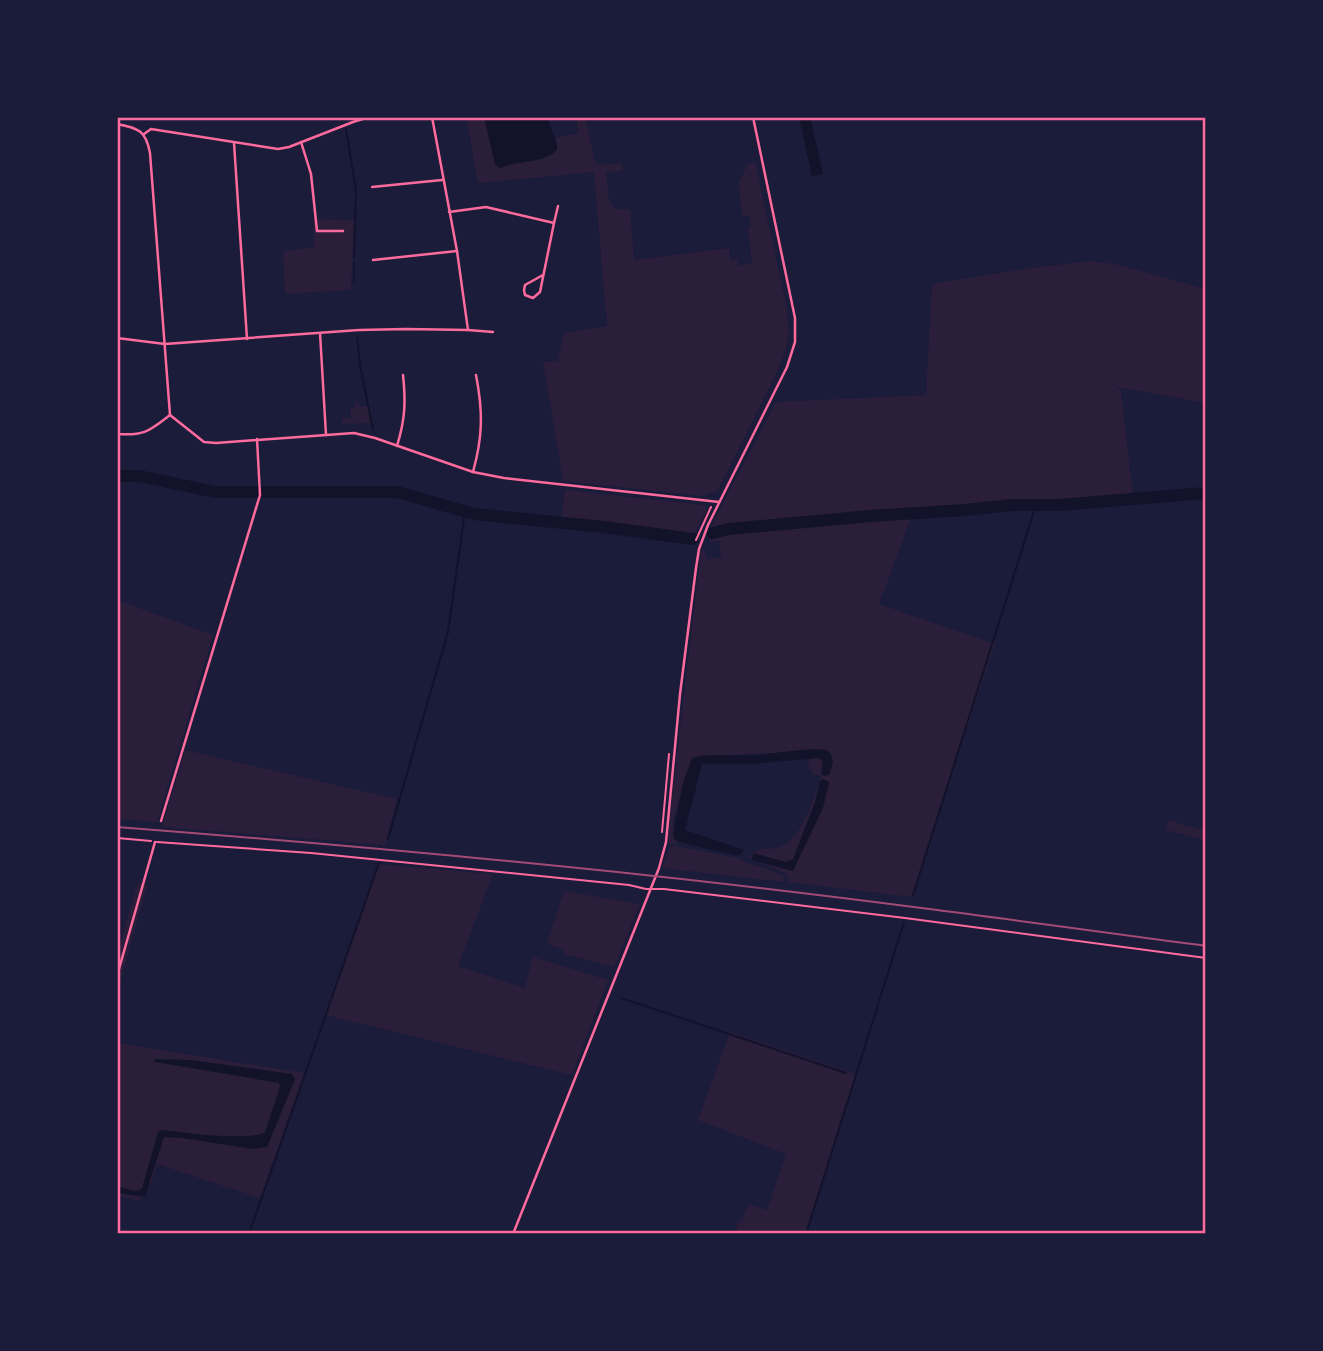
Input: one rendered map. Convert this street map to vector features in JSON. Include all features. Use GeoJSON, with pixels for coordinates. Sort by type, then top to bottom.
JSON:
{"type":"FeatureCollection","features":[{"type":"Feature","properties":{"kind":"street"},"geometry":{"type":"LineString","coordinates":[[144,134],[151,129],[278,149],[369,117]]}},
{"type":"Feature","properties":{"kind":"street"},"geometry":{"type":"LineString","coordinates":[[432,117],[457,251],[468,330]]}},
{"type":"Feature","properties":{"kind":"street"},"geometry":{"type":"LineString","coordinates":[[513,1234],[651,889],[665,847],[680,694],[703,535],[787,367],[795,342],[795,318],[753,117]]}},
{"type":"Feature","properties":{"kind":"street"},"geometry":{"type":"LineString","coordinates":[[117,124],[132,127],[144,134],[148,142],[170,415],[204,442],[354,433],[473,472],[504,478],[719,502]]}},
{"type":"Feature","properties":{"kind":"street"},"geometry":{"type":"LineString","coordinates":[[301,142],[311,174],[317,231],[342,231]]}},
{"type":"Feature","properties":{"kind":"street"},"geometry":{"type":"LineString","coordinates":[[234,143],[247,339]]}},
{"type":"Feature","properties":{"kind":"street"},"geometry":{"type":"LineString","coordinates":[[372,187],[443,180]]}},
{"type":"Feature","properties":{"kind":"street"},"geometry":{"type":"LineString","coordinates":[[543,275],[525,285],[525,295],[533,298],[540,292],[558,206]]}},
{"type":"Feature","properties":{"kind":"street"},"geometry":{"type":"LineString","coordinates":[[449,212],[486,207],[554,223]]}},
{"type":"Feature","properties":{"kind":"street"},"geometry":{"type":"LineString","coordinates":[[373,260],[457,251]]}},
{"type":"Feature","properties":{"kind":"street"},"geometry":{"type":"LineString","coordinates":[[117,338],[165,344],[406,329],[493,332]]}},
{"type":"Feature","properties":{"kind":"street"},"geometry":{"type":"LineString","coordinates":[[320,333],[326,435]]}},
{"type":"Feature","properties":{"kind":"street"},"geometry":{"type":"LineString","coordinates":[[397,446],[405,411],[403,375]]}},
{"type":"Feature","properties":{"kind":"street"},"geometry":{"type":"LineString","coordinates":[[473,472],[482,421],[476,375]]}},
{"type":"Feature","properties":{"kind":"street"},"geometry":{"type":"LineString","coordinates":[[117,433],[133,435],[148,432],[170,415]]}},
{"type":"Feature","properties":{"kind":"street"},"geometry":{"type":"LineString","coordinates":[[161,821],[260,495],[257,439]]}},
{"type":"Feature","properties":{"kind":"street"},"geometry":{"type":"LineString","coordinates":[[117,976],[155,842]]}},
{"type":"Feature","properties":{"kind":"lane"},"geometry":{"type":"LineString","coordinates":[[155,842],[629,885],[1206,958]]}},
{"type":"Feature","properties":{"kind":"path"},"geometry":{"type":"LineString","coordinates":[[117,838],[155,842]]}},
{"type":"Feature","properties":{"kind":"shaded area"},"geometry":{"type":"Polygon","coordinates":[[[466,117],[484,117],[500,168],[529,161],[557,145],[555,138],[579,133],[576,117],[585,117],[596,165],[622,163],[623,171],[606,172],[609,201],[615,209],[630,210],[634,260],[729,248],[730,260],[737,259],[738,266],[752,263],[748,228],[751,228],[749,216],[742,216],[739,183],[747,165],[755,162],[786,304],[789,331],[785,353],[776,374],[718,490],[703,496],[563,481],[543,362],[558,361],[564,333],[607,326],[594,172],[478,183],[466,117]]]}},
{"type":"Feature","properties":{"kind":"shaded area"},"geometry":{"type":"Polygon","coordinates":[[[484,117],[548,117],[557,150],[545,158],[500,168],[495,164],[484,117]]]}},
{"type":"Feature","properties":{"kind":"shaded area"},"geometry":{"type":"Polygon","coordinates":[[[799,117],[810,117],[823,174],[812,176],[799,117]]]}},
{"type":"Feature","properties":{"kind":"shaded area"},"geometry":{"type":"Polygon","coordinates":[[[313,219],[354,220],[351,290],[285,294],[283,251],[314,247],[313,219]]]}},
{"type":"Feature","properties":{"kind":"shaded area"},"geometry":{"type":"Polygon","coordinates":[[[1089,261],[1115,264],[1206,289],[1206,403],[1117,387],[1121,391],[1133,495],[1011,502],[739,525],[709,530],[776,402],[926,395],[932,284],[1089,261]]]}},
{"type":"Feature","properties":{"kind":"shaded area"},"geometry":{"type":"Polygon","coordinates":[[[355,403],[359,403],[359,407],[367,406],[371,423],[342,424],[342,418],[351,418],[350,408],[355,408],[355,403]]]}},
{"type":"Feature","properties":{"kind":"shaded area"},"geometry":{"type":"Polygon","coordinates":[[[565,490],[704,505],[707,510],[692,534],[561,520],[565,490]]]}},
{"type":"Feature","properties":{"kind":"shaded area"},"geometry":{"type":"Polygon","coordinates":[[[911,518],[879,604],[995,644],[911,897],[789,882],[787,874],[748,857],[758,850],[784,845],[802,824],[821,776],[813,774],[809,768],[808,761],[814,751],[705,756],[677,806],[673,828],[674,839],[679,843],[669,844],[668,833],[701,550],[705,550],[707,559],[721,557],[719,541],[710,542],[710,538],[725,533],[911,518]]]}},
{"type":"Feature","properties":{"kind":"shaded area"},"geometry":{"type":"Polygon","coordinates":[[[117,600],[213,635],[157,822],[117,819],[117,600]]]}},
{"type":"Feature","properties":{"kind":"shaded area"},"geometry":{"type":"Polygon","coordinates":[[[185,750],[397,799],[385,845],[162,827],[185,750]]]}},
{"type":"Feature","properties":{"kind":"shaded area"},"geometry":{"type":"Polygon","coordinates":[[[826,750],[831,754],[833,763],[829,775],[824,776],[821,773],[823,761],[819,758],[750,764],[702,764],[685,830],[741,849],[741,854],[735,855],[674,839],[683,783],[692,758],[826,750]]]}},
{"type":"Feature","properties":{"kind":"shaded area"},"geometry":{"type":"Polygon","coordinates":[[[822,779],[829,783],[823,808],[793,871],[752,860],[753,853],[786,862],[793,859],[822,779]]]}},
{"type":"Feature","properties":{"kind":"shaded area"},"geometry":{"type":"Polygon","coordinates":[[[1168,820],[1206,831],[1206,840],[1166,830],[1168,820]]]}},
{"type":"Feature","properties":{"kind":"shaded area"},"geometry":{"type":"Polygon","coordinates":[[[670,847],[737,858],[784,876],[783,882],[662,868],[670,847]]]}},
{"type":"Feature","properties":{"kind":"shaded area"},"geometry":{"type":"Polygon","coordinates":[[[378,864],[493,874],[458,966],[525,988],[533,957],[608,980],[572,1075],[325,1015],[378,864]]]}},
{"type":"Feature","properties":{"kind":"shaded area"},"geometry":{"type":"Polygon","coordinates":[[[138,883],[147,885],[117,994],[117,953],[138,883]]]}},
{"type":"Feature","properties":{"kind":"shaded area"},"geometry":{"type":"Polygon","coordinates":[[[564,891],[640,904],[614,967],[563,954],[564,950],[547,944],[564,891]]]}},
{"type":"Feature","properties":{"kind":"shaded area"},"geometry":{"type":"Polygon","coordinates":[[[730,1032],[856,1074],[805,1234],[735,1234],[738,1221],[742,1222],[748,1204],[767,1210],[786,1154],[698,1120],[730,1032]]]}},
{"type":"Feature","properties":{"kind":"shaded area"},"geometry":{"type":"Polygon","coordinates":[[[117,1043],[305,1073],[260,1198],[157,1164],[152,1182],[140,1201],[117,1195],[117,1043]]]}},
{"type":"Feature","properties":{"kind":"shaded area"},"geometry":{"type":"Polygon","coordinates":[[[155,1059],[190,1060],[292,1074],[295,1079],[267,1147],[253,1149],[164,1137],[145,1197],[117,1193],[117,1186],[134,1191],[142,1188],[158,1132],[161,1130],[231,1136],[265,1132],[280,1087],[279,1083],[155,1062],[155,1059]]]}},
{"type":"Feature","properties":{"kind":"waterway"},"geometry":{"type":"LineString","coordinates":[[346,129],[356,191],[354,257]]}},
{"type":"Feature","properties":{"kind":"waterway"},"geometry":{"type":"LineString","coordinates":[[354,263],[354,281]]}},
{"type":"Feature","properties":{"kind":"waterway"},"geometry":{"type":"LineString","coordinates":[[357,336],[373,430]]}},
{"type":"Feature","properties":{"kind":"waterway"},"geometry":{"type":"LineString","coordinates":[[117,476],[139,476],[215,492],[397,492],[474,514],[693,539]]}},
{"type":"Feature","properties":{"kind":"waterway"},"geometry":{"type":"LineString","coordinates":[[712,533],[729,529],[870,516],[1206,493]]}},
{"type":"Feature","properties":{"kind":"waterway"},"geometry":{"type":"LineString","coordinates":[[913,895],[1036,505]]}},
{"type":"Feature","properties":{"kind":"waterway"},"geometry":{"type":"LineString","coordinates":[[388,839],[448,632],[465,511]]}},
{"type":"Feature","properties":{"kind":"waterway"},"geometry":{"type":"LineString","coordinates":[[249,1234],[379,863]]}},
{"type":"Feature","properties":{"kind":"waterway"},"geometry":{"type":"LineString","coordinates":[[806,1234],[904,922]]}},
{"type":"Feature","properties":{"kind":"waterway"},"geometry":{"type":"LineString","coordinates":[[621,998],[846,1073]]}},
{"type":"Feature","properties":{"kind":"railway"},"geometry":{"type":"LineString","coordinates":[[117,827],[654,876],[861,900],[1206,946]]}}]}
